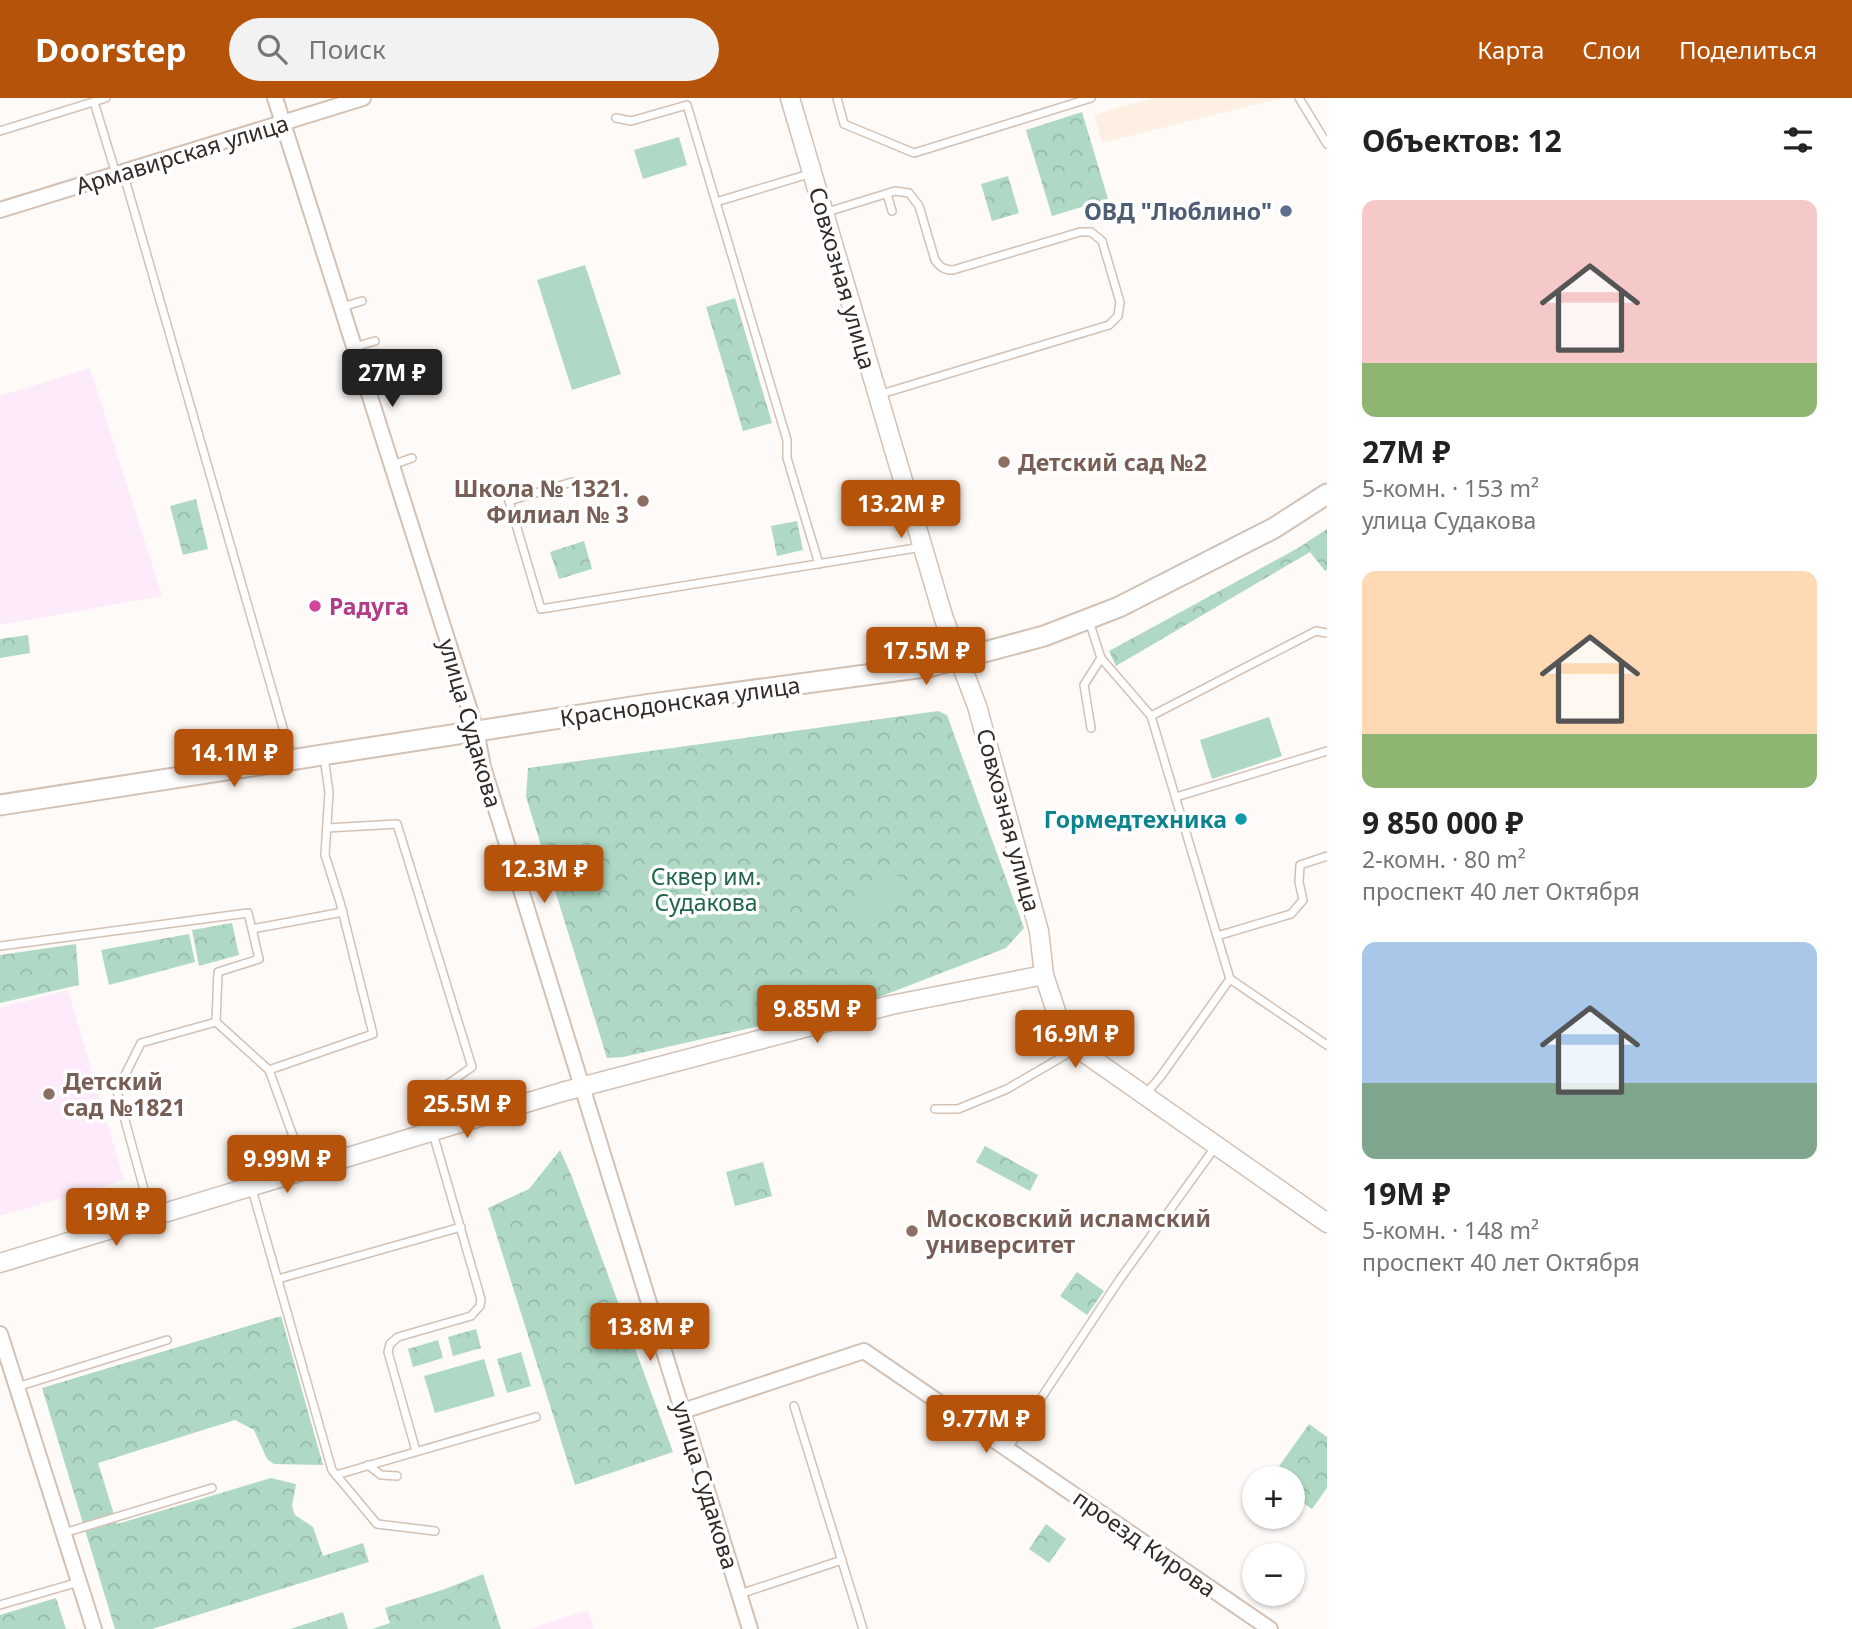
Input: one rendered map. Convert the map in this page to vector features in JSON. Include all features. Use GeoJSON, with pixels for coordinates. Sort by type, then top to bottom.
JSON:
{"type":"FeatureCollection","features":[{"type":"Feature","properties":{"kind":"main road","name":"Краснодонская улица"},"geometry":{"type":"LineString","coordinates":[[0,805],[476,730],[932,666],[1044,636],[1088,621],[1274,528],[1327,494]]}},
{"type":"Feature","properties":{"kind":"street","name":"улица Судакова"},"geometry":{"type":"LineString","coordinates":[[275,98],[476,730],[483,767],[750,1629]]}},
{"type":"Feature","properties":{"kind":"street","name":"Армавирская улица"},"geometry":{"type":"LineString","coordinates":[[0,210],[363,98]]}},
{"type":"Feature","properties":{"kind":"street","name":"Совхозная улица"},"geometry":{"type":"LineString","coordinates":[[790,98],[944,619],[977,706],[1039,931],[1044,975],[1058,1017],[1080,1050],[1327,1223]]}},
{"type":"Feature","properties":{"kind":"street"},"geometry":{"type":"LineString","coordinates":[[0,1263],[584,1087],[891,1005],[1044,975]]}},
{"type":"Feature","properties":{"kind":"street"},"geometry":{"type":"LineString","coordinates":[[0,1334],[93,1629]]}},
{"type":"Feature","properties":{"kind":"street","name":"проезд Кирова"},"geometry":{"type":"LineString","coordinates":[[683,1411],[864,1351],[1270,1629]]}},
{"type":"Feature","properties":{"kind":"lane"},"geometry":{"type":"LineString","coordinates":[[0,131],[106,98]]}},
{"type":"Feature","properties":{"kind":"lane"},"geometry":{"type":"LineString","coordinates":[[837,98],[845,124],[914,153],[1091,98]]}},
{"type":"Feature","properties":{"kind":"lane"},"geometry":{"type":"LineString","coordinates":[[1056,98],[1059,108]]}},
{"type":"Feature","properties":{"kind":"lane"},"geometry":{"type":"LineString","coordinates":[[1299,98],[1327,145]]}},
{"type":"Feature","properties":{"kind":"lane"},"geometry":{"type":"LineString","coordinates":[[94,102],[120,173],[292,760]]}},
{"type":"Feature","properties":{"kind":"lane"},"geometry":{"type":"LineString","coordinates":[[615,118],[631,121],[687,105],[787,440],[787,458],[819,564]]}},
{"type":"Feature","properties":{"kind":"lane"},"geometry":{"type":"LineString","coordinates":[[716,202],[812,173]]}},
{"type":"Feature","properties":{"kind":"lane"},"geometry":{"type":"LineString","coordinates":[[824,213],[900,191],[913,196],[919,206],[935,260],[947,270],[1080,232],[1091,232],[1101,241],[1120,302],[1115,320],[1109,324],[878,395]]}},
{"type":"Feature","properties":{"kind":"lane"},"geometry":{"type":"LineString","coordinates":[[887,194],[892,211]]}},
{"type":"Feature","properties":{"kind":"lane"},"geometry":{"type":"LineString","coordinates":[[341,307],[362,301]]}},
{"type":"Feature","properties":{"kind":"lane"},"geometry":{"type":"LineString","coordinates":[[354,347],[375,341]]}},
{"type":"Feature","properties":{"kind":"lane"},"geometry":{"type":"LineString","coordinates":[[391,465],[412,458]]}},
{"type":"Feature","properties":{"kind":"lane"},"geometry":{"type":"LineString","coordinates":[[572,482],[509,501],[541,609],[923,547]]}},
{"type":"Feature","properties":{"kind":"lane"},"geometry":{"type":"LineString","coordinates":[[1088,621],[1101,658],[1151,716],[1230,979],[1327,1045]]}},
{"type":"Feature","properties":{"kind":"lane"},"geometry":{"type":"LineString","coordinates":[[1151,716],[1316,631],[1327,633]]}},
{"type":"Feature","properties":{"kind":"lane"},"geometry":{"type":"LineString","coordinates":[[1091,728],[1084,685],[1101,658]]}},
{"type":"Feature","properties":{"kind":"lane"},"geometry":{"type":"LineString","coordinates":[[1176,797],[1327,751]]}},
{"type":"Feature","properties":{"kind":"lane"},"geometry":{"type":"LineString","coordinates":[[269,1070],[373,1034],[343,912],[325,855],[329,792],[323,755]]}},
{"type":"Feature","properties":{"kind":"lane"},"geometry":{"type":"LineString","coordinates":[[327,828],[397,824],[472,1068],[425,1100],[481,1298],[478,1310],[471,1316],[398,1337],[389,1348],[416,1451]]}},
{"type":"Feature","properties":{"kind":"lane"},"geometry":{"type":"LineString","coordinates":[[1217,936],[1291,914],[1303,900],[1298,882],[1300,865],[1327,856]]}},
{"type":"Feature","properties":{"kind":"lane"},"geometry":{"type":"LineString","coordinates":[[252,929],[343,912]]}},
{"type":"Feature","properties":{"kind":"lane"},"geometry":{"type":"LineString","coordinates":[[0,946],[248,914],[259,959],[219,972],[216,1022]]}},
{"type":"Feature","properties":{"kind":"lane"},"geometry":{"type":"LineString","coordinates":[[1144,1095],[1161,1076],[1230,979]]}},
{"type":"Feature","properties":{"kind":"lane"},"geometry":{"type":"LineString","coordinates":[[216,1022],[269,1070],[305,1169]]}},
{"type":"Feature","properties":{"kind":"lane"},"geometry":{"type":"LineString","coordinates":[[151,1216],[117,1091],[141,1043],[216,1022]]}},
{"type":"Feature","properties":{"kind":"lane"},"geometry":{"type":"LineString","coordinates":[[935,1109],[958,1109],[1007,1089],[1069,1053],[1080,1050]]}},
{"type":"Feature","properties":{"kind":"lane"},"geometry":{"type":"LineString","coordinates":[[1008,1448],[1120,1279],[1216,1145]]}},
{"type":"Feature","properties":{"kind":"lane"},"geometry":{"type":"LineString","coordinates":[[251,1186],[332,1470],[377,1524],[435,1531]]}},
{"type":"Feature","properties":{"kind":"lane"},"geometry":{"type":"LineString","coordinates":[[278,1279],[461,1227]]}},
{"type":"Feature","properties":{"kind":"lane"},"geometry":{"type":"LineString","coordinates":[[17,1387],[167,1340]]}},
{"type":"Feature","properties":{"kind":"lane"},"geometry":{"type":"LineString","coordinates":[[794,1406],[863,1629]]}},
{"type":"Feature","properties":{"kind":"lane"},"geometry":{"type":"LineString","coordinates":[[336,1475],[536,1418]]}},
{"type":"Feature","properties":{"kind":"lane"},"geometry":{"type":"LineString","coordinates":[[368,1465],[381,1475],[397,1476]]}},
{"type":"Feature","properties":{"kind":"lane"},"geometry":{"type":"LineString","coordinates":[[64,1533],[212,1488]]}},
{"type":"Feature","properties":{"kind":"lane"},"geometry":{"type":"LineString","coordinates":[[739,1594],[842,1560]]}},
{"type":"Feature","properties":{"kind":"lane"},"geometry":{"type":"LineString","coordinates":[[0,1605],[79,1582]]}},
{"type":"Feature","properties":{"kind":"shaded area"},"geometry":{"type":"Polygon","coordinates":[[[1152,98],[1282,98],[1102,143],[1094,115],[1152,98]]]}},
{"type":"Feature","properties":{"kind":"shaded area"},"geometry":{"type":"Polygon","coordinates":[[[90,368],[162,596],[0,625],[0,396],[90,368]]]}},
{"type":"Feature","properties":{"kind":"shaded area","name":"Детский сад №1821"},"geometry":{"type":"Polygon","coordinates":[[[68,990],[124,1180],[0,1216],[0,1008],[68,990]]]}},
{"type":"Feature","properties":{"kind":"shaded area"},"geometry":{"type":"Polygon","coordinates":[[[588,1610],[594,1629],[529,1629],[588,1610]]]}},
{"type":"Feature","properties":{"kind":"green space"},"geometry":{"type":"Polygon","coordinates":[[[1082,112],[1108,199],[1052,216],[1026,130],[1082,112]]]}},
{"type":"Feature","properties":{"kind":"green space"},"geometry":{"type":"Polygon","coordinates":[[[679,137],[687,165],[643,179],[634,150],[679,137]]]}},
{"type":"Feature","properties":{"kind":"green space"},"geometry":{"type":"Polygon","coordinates":[[[1008,176],[1019,213],[992,221],[981,184],[1008,176]]]}},
{"type":"Feature","properties":{"kind":"green space"},"geometry":{"type":"Polygon","coordinates":[[[585,265],[621,374],[572,390],[537,280],[585,265]]]}},
{"type":"Feature","properties":{"kind":"green space"},"geometry":{"type":"Polygon","coordinates":[[[735,298],[772,423],[743,431],[706,307],[735,298]]]}},
{"type":"Feature","properties":{"kind":"green space"},"geometry":{"type":"Polygon","coordinates":[[[196,499],[208,549],[183,555],[170,506],[196,499]]]}},
{"type":"Feature","properties":{"kind":"green space"},"geometry":{"type":"Polygon","coordinates":[[[797,521],[803,550],[777,556],[771,526],[797,521]]]}},
{"type":"Feature","properties":{"kind":"green space"},"geometry":{"type":"Polygon","coordinates":[[[1327,529],[1327,570],[1325,571],[1310,552],[1116,666],[1109,651],[1298,548],[1327,529]]]}},
{"type":"Feature","properties":{"kind":"green space"},"geometry":{"type":"Polygon","coordinates":[[[584,541],[592,569],[559,579],[550,552],[584,541]]]}},
{"type":"Feature","properties":{"kind":"green space"},"geometry":{"type":"Polygon","coordinates":[[[28,635],[30,653],[0,658],[0,639],[28,635]]]}},
{"type":"Feature","properties":{"kind":"green space","name":"Сквер им. Судакова"},"geometry":{"type":"Polygon","coordinates":[[[938,711],[947,715],[1024,928],[1006,948],[869,1001],[623,1057],[607,1058],[526,797],[528,768],[938,711]]]}},
{"type":"Feature","properties":{"kind":"green space"},"geometry":{"type":"Polygon","coordinates":[[[1269,717],[1282,756],[1212,779],[1200,740],[1269,717]]]}},
{"type":"Feature","properties":{"kind":"green space"},"geometry":{"type":"Polygon","coordinates":[[[889,867],[909,887],[872,924],[852,904],[889,867]]]}},
{"type":"Feature","properties":{"kind":"green space"},"geometry":{"type":"Polygon","coordinates":[[[232,923],[239,955],[199,966],[192,930],[232,923]]]}},
{"type":"Feature","properties":{"kind":"green space"},"geometry":{"type":"Polygon","coordinates":[[[189,934],[195,962],[109,985],[101,950],[189,934]]]}},
{"type":"Feature","properties":{"kind":"green space"},"geometry":{"type":"Polygon","coordinates":[[[76,944],[79,985],[0,1003],[0,955],[76,944]]]}},
{"type":"Feature","properties":{"kind":"green space"},"geometry":{"type":"Polygon","coordinates":[[[985,1146],[1038,1175],[1030,1191],[976,1162],[985,1146]]]}},
{"type":"Feature","properties":{"kind":"green space"},"geometry":{"type":"Polygon","coordinates":[[[560,1150],[673,1452],[575,1485],[488,1208],[529,1189],[560,1150]]]}},
{"type":"Feature","properties":{"kind":"green space"},"geometry":{"type":"Polygon","coordinates":[[[763,1162],[772,1196],[735,1206],[726,1172],[763,1162]]]}},
{"type":"Feature","properties":{"kind":"green space"},"geometry":{"type":"Polygon","coordinates":[[[1077,1272],[1104,1291],[1087,1315],[1060,1296],[1077,1272]]]}},
{"type":"Feature","properties":{"kind":"green space"},"geometry":{"type":"Polygon","coordinates":[[[281,1316],[323,1465],[274,1464],[267,1459],[254,1430],[235,1420],[98,1463],[117,1524],[271,1478],[296,1484],[292,1506],[295,1515],[313,1527],[323,1556],[363,1543],[369,1562],[152,1629],[115,1629],[42,1388],[281,1316]]]}},
{"type":"Feature","properties":{"kind":"green space"},"geometry":{"type":"Polygon","coordinates":[[[476,1329],[481,1348],[453,1356],[448,1337],[476,1329]]]}},
{"type":"Feature","properties":{"kind":"green space"},"geometry":{"type":"Polygon","coordinates":[[[438,1340],[443,1358],[413,1367],[408,1349],[438,1340]]]}},
{"type":"Feature","properties":{"kind":"green space"},"geometry":{"type":"Polygon","coordinates":[[[521,1352],[531,1386],[507,1393],[497,1359],[521,1352]]]}},
{"type":"Feature","properties":{"kind":"green space"},"geometry":{"type":"Polygon","coordinates":[[[484,1359],[495,1396],[435,1413],[424,1376],[484,1359]]]}},
{"type":"Feature","properties":{"kind":"green space"},"geometry":{"type":"Polygon","coordinates":[[[1309,1424],[1327,1437],[1327,1488],[1312,1509],[1305,1504],[1305,1466],[1279,1466],[1309,1424]]]}},
{"type":"Feature","properties":{"kind":"green space"},"geometry":{"type":"Polygon","coordinates":[[[1046,1524],[1066,1539],[1049,1563],[1029,1549],[1046,1524]]]}},
{"type":"Feature","properties":{"kind":"green space"},"geometry":{"type":"Polygon","coordinates":[[[483,1574],[501,1629],[372,1629],[390,1623],[385,1608],[483,1574]]]}},
{"type":"Feature","properties":{"kind":"green space"},"geometry":{"type":"Polygon","coordinates":[[[56,1598],[66,1629],[0,1629],[0,1615],[56,1598]]]}},
{"type":"Feature","properties":{"kind":"green space"},"geometry":{"type":"Polygon","coordinates":[[[343,1612],[348,1629],[290,1629],[343,1612]]]}},
{"type":"Feature","properties":{"kind":"place","name":"ОВД \"Люблино\""},"geometry":{"type":"Point","coordinates":[1286,211]}},
{"type":"Feature","properties":{"kind":"place","name":"Детский сад №2"},"geometry":{"type":"Point","coordinates":[1004,462]}},
{"type":"Feature","properties":{"kind":"place","name":"Школа № 1321. Филиал № 3"},"geometry":{"type":"Point","coordinates":[643,501]}},
{"type":"Feature","properties":{"kind":"place","name":"Радуга"},"geometry":{"type":"Point","coordinates":[315,606]}},
{"type":"Feature","properties":{"kind":"place","name":"Гормедтехника"},"geometry":{"type":"Point","coordinates":[1241,819]}},
{"type":"Feature","properties":{"kind":"place","name":"Детский сад №1821"},"geometry":{"type":"Point","coordinates":[49,1094]}},
{"type":"Feature","properties":{"kind":"place","name":"Московский исламский университет"},"geometry":{"type":"Point","coordinates":[912,1231]}}]}
